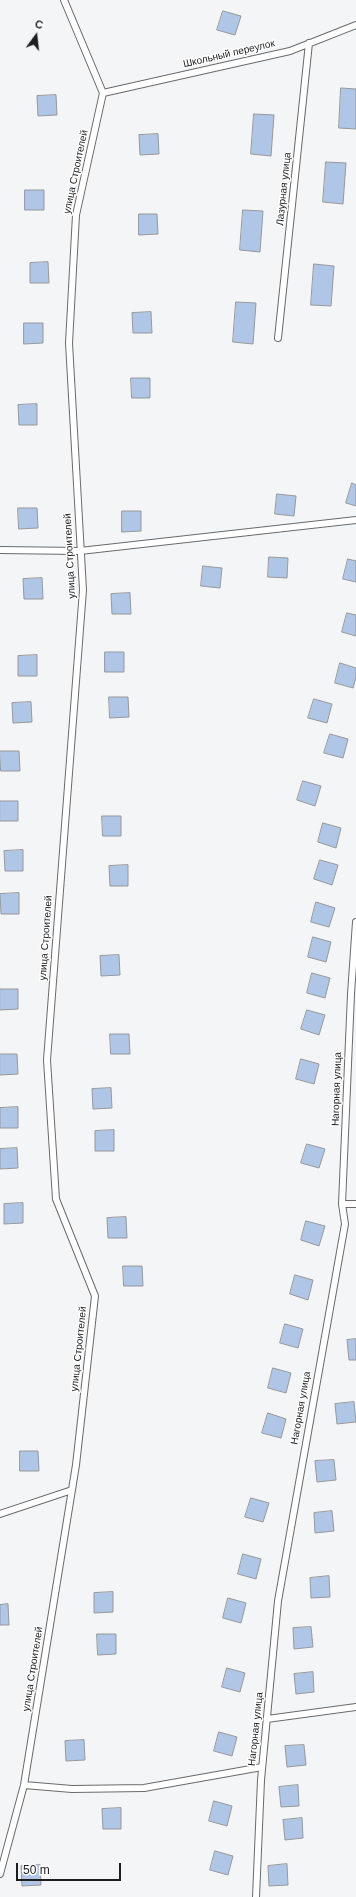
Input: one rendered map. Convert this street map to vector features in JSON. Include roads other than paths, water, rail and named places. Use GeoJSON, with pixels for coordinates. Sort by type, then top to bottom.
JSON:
{"type":"FeatureCollection","features":[{"type":"Feature","properties":{"kind":"lane"},"geometry":{"type":"LineString","coordinates":[[64,0],[103,93]]}},
{"type":"Feature","properties":{"kind":"lane","name":"Школьный переулок"},"geometry":{"type":"LineString","coordinates":[[103,93],[290,51],[356,25]]}},
{"type":"Feature","properties":{"kind":"lane","name":"Лазурная улица"},"geometry":{"type":"LineString","coordinates":[[278,338],[309,43]]}},
{"type":"Feature","properties":{"kind":"lane","name":"улица Строителей"},"geometry":{"type":"LineString","coordinates":[[0,1874],[24,1785],[72,1490],[95,1296],[56,1199],[47,1060],[83,590],[69,342],[76,215],[103,93]]}},
{"type":"Feature","properties":{"kind":"lane"},"geometry":{"type":"LineString","coordinates":[[0,550],[80,551],[356,520]]}},
{"type":"Feature","properties":{"kind":"lane","name":"Нагорная улица"},"geometry":{"type":"LineString","coordinates":[[256,1897],[262,1767],[278,1601],[344,1224],[342,1204],[351,994],[356,922]]}},
{"type":"Feature","properties":{"kind":"lane"},"geometry":{"type":"LineString","coordinates":[[342,1204],[356,1204]]}},
{"type":"Feature","properties":{"kind":"lane"},"geometry":{"type":"LineString","coordinates":[[0,1514],[72,1490]]}},
{"type":"Feature","properties":{"kind":"lane"},"geometry":{"type":"LineString","coordinates":[[267,1718],[356,1707]]}},
{"type":"Feature","properties":{"kind":"lane"},"geometry":{"type":"LineString","coordinates":[[24,1785],[72,1789],[144,1788],[262,1767]]}}]}
